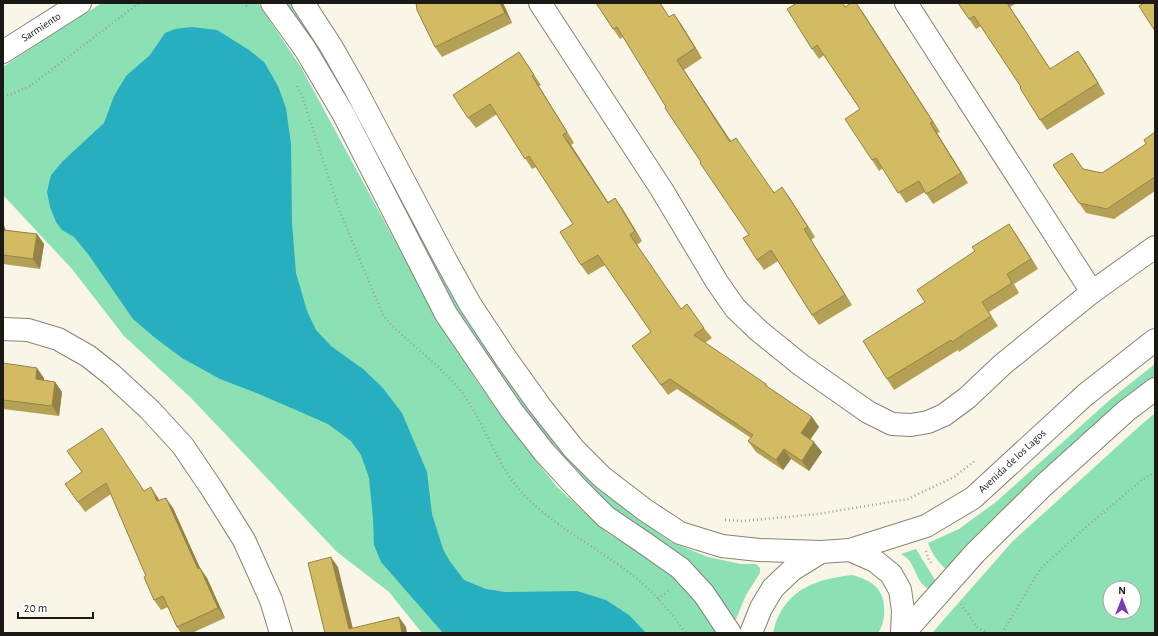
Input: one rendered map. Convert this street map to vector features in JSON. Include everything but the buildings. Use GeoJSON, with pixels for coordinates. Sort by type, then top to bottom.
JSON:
{"type":"FeatureCollection","features":[{"type":"Feature","properties":{"kind":"street","name":"Sarmiento"},"geometry":{"type":"LineString","coordinates":[[3,52],[80,3]]}},
{"type":"Feature","properties":{"kind":"street"},"geometry":{"type":"LineString","coordinates":[[272,3],[305,49],[344,115],[381,190],[446,314],[512,411],[544,452],[606,517],[680,568],[704,594],[730,633]]}},
{"type":"Feature","properties":{"kind":"street"},"geometry":{"type":"LineString","coordinates":[[302,3],[331,46],[356,90],[470,304],[509,363],[574,449],[602,477],[644,510],[680,533],[722,546],[759,550],[820,552],[850,550],[875,561],[891,574],[900,590],[904,610],[903,633]]}},
{"type":"Feature","properties":{"kind":"street"},"geometry":{"type":"LineString","coordinates":[[540,3],[662,190],[717,282],[735,308],[801,365],[868,412],[892,424],[911,425],[928,422],[944,415],[967,398],[1003,364],[1092,292],[1155,247]]}},
{"type":"Feature","properties":{"kind":"street"},"geometry":{"type":"LineString","coordinates":[[906,3],[1092,292]]}},
{"type":"Feature","properties":{"kind":"street"},"geometry":{"type":"LineString","coordinates":[[3,329],[28,330],[58,339],[88,356],[112,375],[150,410],[183,446],[244,540],[271,600],[281,633]]}},
{"type":"Feature","properties":{"kind":"street","name":"Avenida de los Lagos"},"geometry":{"type":"LineString","coordinates":[[850,550],[926,526],[973,498],[1085,395],[1155,340]]}},
{"type":"Feature","properties":{"kind":"street"},"geometry":{"type":"LineString","coordinates":[[903,633],[975,553],[1043,486],[1126,411],[1155,389]]}},
{"type":"Feature","properties":{"kind":"street"},"geometry":{"type":"LineString","coordinates":[[751,633],[761,608],[773,588],[792,570],[820,552]]}},
{"type":"Feature","properties":{"kind":"path"},"geometry":{"type":"LineString","coordinates":[[3,96],[12,94],[30,86],[139,3]]}},
{"type":"Feature","properties":{"kind":"path"},"geometry":{"type":"LineString","coordinates":[[721,520],[743,521],[818,514],[908,499],[954,477],[977,459]]}},
{"type":"Feature","properties":{"kind":"path"},"geometry":{"type":"LineString","coordinates":[[1002,633],[1041,568],[1085,528],[1142,480],[1155,472]]}},
{"type":"Feature","properties":{"kind":"green space"},"geometry":{"type":"Polygon","coordinates":[[[102,3],[258,3],[302,69],[430,306],[476,380],[515,434],[557,487],[607,533],[662,566],[695,599],[717,633],[422,633],[389,592],[337,552],[191,398],[124,336],[72,269],[3,195],[3,67],[102,3]]]}},
{"type":"Feature","properties":{"kind":"green space"},"geometry":{"type":"Polygon","coordinates":[[[282,3],[291,3],[326,54],[571,460],[622,507],[671,542],[708,557],[741,564],[756,564],[760,568],[760,573],[746,595],[736,619],[734,620],[566,466],[509,391],[460,316],[379,167],[282,3]]]}},
{"type":"Feature","properties":{"kind":"green space"},"geometry":{"type":"Polygon","coordinates":[[[1155,364],[1155,382],[949,572],[942,566],[934,556],[928,543],[959,529],[996,502],[1112,398],[1155,364]]]}},
{"type":"Feature","properties":{"kind":"green space"},"geometry":{"type":"Polygon","coordinates":[[[1155,413],[1155,633],[932,633],[1012,542],[1155,413]]]}},
{"type":"Feature","properties":{"kind":"green space"},"geometry":{"type":"Polygon","coordinates":[[[916,549],[937,583],[931,589],[923,585],[909,560],[901,554],[916,549]]]}},
{"type":"Feature","properties":{"kind":"green space"},"geometry":{"type":"Polygon","coordinates":[[[853,575],[865,579],[873,584],[882,596],[884,602],[884,615],[881,628],[878,633],[773,633],[777,619],[792,597],[813,584],[825,580],[853,575]]]}},
{"type":"Feature","properties":{"kind":"water"},"geometry":{"type":"Polygon","coordinates":[[[192,27],[217,30],[249,50],[264,62],[278,86],[286,108],[291,144],[292,223],[296,273],[307,311],[316,330],[331,346],[363,369],[382,387],[402,413],[427,472],[432,514],[443,549],[449,560],[464,580],[486,589],[505,592],[577,591],[606,600],[629,615],[646,633],[443,633],[381,562],[374,545],[369,478],[361,455],[351,441],[328,424],[220,379],[182,358],[133,319],[88,254],[74,237],[62,230],[56,222],[50,207],[47,192],[51,175],[63,161],[104,123],[114,96],[126,76],[150,55],[165,33],[175,29],[192,27]]]}}]}
